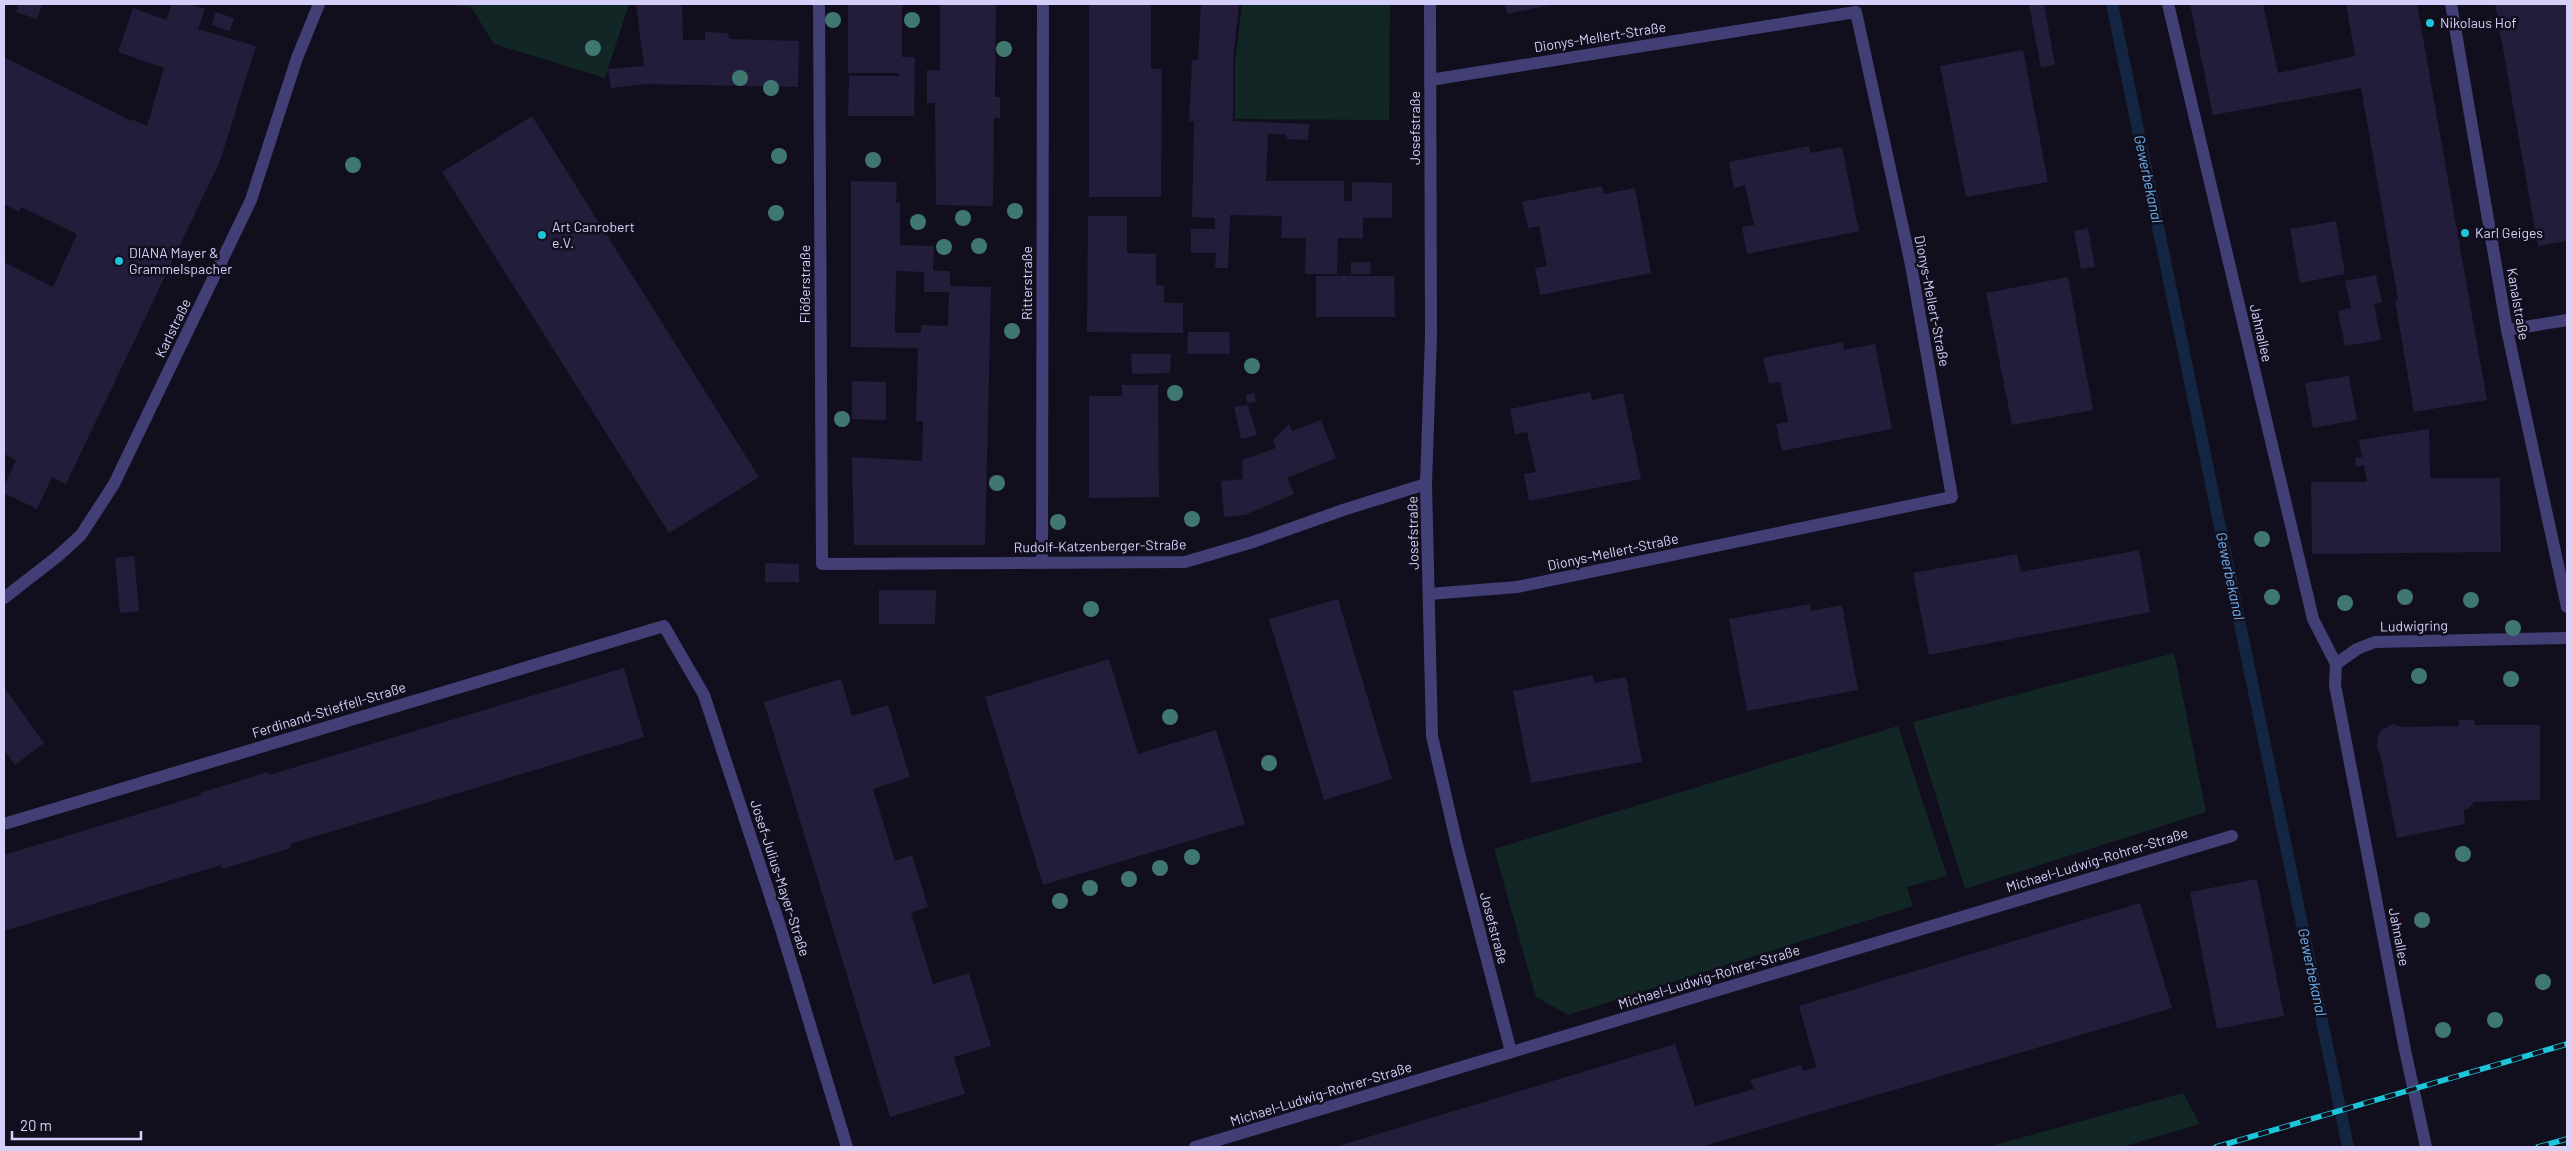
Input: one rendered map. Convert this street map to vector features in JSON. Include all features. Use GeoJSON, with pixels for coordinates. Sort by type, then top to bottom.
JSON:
{"type":"FeatureCollection","features":[{"type":"Feature","properties":{"kind":"street","name":"Karlstraße"},"geometry":{"type":"LineString","coordinates":[[4,598],[58,556],[81,535],[114,484],[251,200],[296,58],[319,4]]}},
{"type":"Feature","properties":{"kind":"street","name":"Flößerstraße"},"geometry":{"type":"LineString","coordinates":[[819,4],[822,564]]}},
{"type":"Feature","properties":{"kind":"street","name":"Ritterstraße"},"geometry":{"type":"LineString","coordinates":[[1042,563],[1043,4]]}},
{"type":"Feature","properties":{"kind":"street","name":"Josefstraße"},"geometry":{"type":"LineString","coordinates":[[1430,4],[1431,336],[1426,484],[1432,736],[1457,846],[1511,1052]]}},
{"type":"Feature","properties":{"kind":"street","name":"Jahnallee"},"geometry":{"type":"LineString","coordinates":[[2168,4],[2313,619],[2336,664],[2335,685],[2405,1050],[2426,1147]]}},
{"type":"Feature","properties":{"kind":"street","name":"Kanalstraße"},"geometry":{"type":"LineString","coordinates":[[2451,4],[2507,330],[2567,607]]}},
{"type":"Feature","properties":{"kind":"street","name":"Dionys-Mellert-Straße"},"geometry":{"type":"LineString","coordinates":[[1429,594],[1517,587],[1952,497],[1911,266],[1856,12],[1430,80]]}},
{"type":"Feature","properties":{"kind":"street"},"geometry":{"type":"LineString","coordinates":[[2507,330],[2567,320]]}},
{"type":"Feature","properties":{"kind":"street","name":"Rudolf-Katzenberger-Straße"},"geometry":{"type":"LineString","coordinates":[[822,564],[1185,562],[1253,542],[1343,510],[1426,484]]}},
{"type":"Feature","properties":{"kind":"street","name":"Ferdinand-Stieffell-Straße"},"geometry":{"type":"LineString","coordinates":[[4,824],[664,626]]}},
{"type":"Feature","properties":{"kind":"street","name":"Josef-Julius-Mayer-Straße"},"geometry":{"type":"LineString","coordinates":[[664,626],[704,695],[781,928],[847,1147]]}},
{"type":"Feature","properties":{"kind":"street","name":"Ludwigring"},"geometry":{"type":"LineString","coordinates":[[2336,664],[2357,649],[2374,642],[2567,638]]}},
{"type":"Feature","properties":{"kind":"street","name":"Michael-Ludwig-Rohrer-Straße"},"geometry":{"type":"LineString","coordinates":[[1195,1147],[2232,836]]}},
{"type":"Feature","properties":{"kind":"green space"},"geometry":{"type":"Polygon","coordinates":[[[445,4],[629,4],[605,78],[494,44],[471,7],[445,4]]]}},
{"type":"Feature","properties":{"kind":"green space"},"geometry":{"type":"Polygon","coordinates":[[[1242,4],[1390,4],[1389,120],[1235,119],[1235,62],[1242,4]]]}},
{"type":"Feature","properties":{"kind":"green space"},"geometry":{"type":"Polygon","coordinates":[[[2174,653],[2206,812],[1965,889],[1913,722],[2174,653]]]}},
{"type":"Feature","properties":{"kind":"green space"},"geometry":{"type":"Polygon","coordinates":[[[1898,726],[1947,876],[1907,887],[1913,906],[1568,1015],[1536,997],[1494,849],[1898,726]]]}},
{"type":"Feature","properties":{"kind":"green space"},"geometry":{"type":"Polygon","coordinates":[[[2183,1093],[2200,1124],[2122,1147],[1988,1147],[2183,1093]]]}},
{"type":"Feature","properties":{"kind":"building"},"geometry":{"type":"Polygon","coordinates":[[[19,4],[42,4],[37,19],[16,12],[19,4]]]}},
{"type":"Feature","properties":{"kind":"building"},"geometry":{"type":"Polygon","coordinates":[[[172,4],[190,4],[205,9],[198,29],[256,46],[220,161],[66,484],[52,477],[37,509],[4,493],[4,486],[16,460],[4,454],[4,262],[53,287],[77,234],[21,207],[19,212],[4,204],[4,57],[131,121],[132,119],[147,126],[164,68],[118,52],[133,8],[166,20],[172,4]]]}},
{"type":"Feature","properties":{"kind":"building"},"geometry":{"type":"Polygon","coordinates":[[[636,4],[682,4],[683,40],[705,40],[705,32],[727,33],[730,39],[799,41],[798,87],[646,84],[611,88],[608,69],[644,66],[636,4]]]}},
{"type":"Feature","properties":{"kind":"building"},"geometry":{"type":"Polygon","coordinates":[[[848,4],[902,4],[902,57],[915,57],[914,116],[848,116],[849,76],[899,76],[898,73],[848,73],[848,4]]]}},
{"type":"Feature","properties":{"kind":"building"},"geometry":{"type":"Polygon","coordinates":[[[940,4],[996,4],[995,97],[1000,97],[1000,118],[994,118],[993,206],[936,205],[935,103],[927,103],[927,70],[940,71],[940,4]]]}},
{"type":"Feature","properties":{"kind":"building"},"geometry":{"type":"Polygon","coordinates":[[[1089,4],[1151,4],[1151,69],[1162,69],[1161,197],[1089,197],[1089,4]]]}},
{"type":"Feature","properties":{"kind":"building"},"geometry":{"type":"Polygon","coordinates":[[[1201,4],[1239,4],[1233,61],[1233,121],[1309,124],[1308,140],[1288,139],[1285,134],[1268,134],[1266,181],[1344,181],[1344,201],[1352,201],[1352,182],[1392,183],[1392,218],[1363,218],[1363,238],[1338,238],[1337,274],[1305,274],[1306,238],[1281,238],[1282,216],[1230,215],[1228,268],[1215,268],[1216,253],[1191,253],[1191,229],[1215,229],[1215,218],[1192,217],[1194,121],[1189,121],[1192,60],[1198,60],[1201,4]]]}},
{"type":"Feature","properties":{"kind":"building"},"geometry":{"type":"Polygon","coordinates":[[[1505,4],[1550,4],[1550,5],[1507,14],[1505,4]]]}},
{"type":"Feature","properties":{"kind":"building"},"geometry":{"type":"Polygon","coordinates":[[[2029,4],[2044,4],[2055,65],[2041,68],[2029,4]]]}},
{"type":"Feature","properties":{"kind":"building"},"geometry":{"type":"Polygon","coordinates":[[[2190,4],[2263,4],[2278,73],[2355,56],[2346,4],[2417,4],[2487,400],[2414,412],[2395,300],[2398,299],[2361,88],[2213,115],[2190,4]]]}},
{"type":"Feature","properties":{"kind":"building"},"geometry":{"type":"Polygon","coordinates":[[[2495,4],[2567,4],[2567,241],[2538,246],[2495,4]]]}},
{"type":"Feature","properties":{"kind":"building"},"geometry":{"type":"Polygon","coordinates":[[[215,12],[234,18],[230,31],[212,25],[215,12]]]}},
{"type":"Feature","properties":{"kind":"building"},"geometry":{"type":"Polygon","coordinates":[[[2023,50],[2048,182],[1966,197],[1940,66],[2023,50]]]}},
{"type":"Feature","properties":{"kind":"building"},"geometry":{"type":"Polygon","coordinates":[[[532,116],[759,477],[669,533],[442,172],[532,116]]]}},
{"type":"Feature","properties":{"kind":"building"},"geometry":{"type":"Polygon","coordinates":[[[1809,146],[1810,153],[1842,147],[1859,231],[1747,254],[1742,227],[1754,225],[1745,185],[1734,188],[1729,162],[1809,146]]]}},
{"type":"Feature","properties":{"kind":"building"},"geometry":{"type":"Polygon","coordinates":[[[851,181],[897,182],[896,203],[900,202],[900,245],[934,246],[933,271],[950,271],[950,286],[991,287],[985,545],[854,545],[852,457],[922,461],[923,421],[916,421],[918,348],[851,347],[851,181]],[[896,271],[895,333],[921,333],[921,325],[948,326],[949,292],[924,292],[924,272],[896,271]]]}},
{"type":"Feature","properties":{"kind":"building"},"geometry":{"type":"Polygon","coordinates":[[[1602,186],[1604,194],[1635,188],[1651,273],[1540,295],[1535,268],[1547,266],[1539,226],[1528,228],[1522,202],[1602,186]]]}},
{"type":"Feature","properties":{"kind":"building"},"geometry":{"type":"Polygon","coordinates":[[[1088,216],[1127,216],[1127,253],[1156,254],[1156,285],[1164,286],[1164,303],[1183,303],[1183,333],[1087,332],[1088,216]]]}},
{"type":"Feature","properties":{"kind":"building"},"geometry":{"type":"Polygon","coordinates":[[[2336,221],[2345,274],[2300,283],[2290,229],[2336,221]]]}},
{"type":"Feature","properties":{"kind":"building"},"geometry":{"type":"Polygon","coordinates":[[[2088,228],[2095,267],[2081,269],[2074,231],[2088,228]]]}},
{"type":"Feature","properties":{"kind":"building"},"geometry":{"type":"Polygon","coordinates":[[[1351,262],[1370,262],[1371,274],[1351,274],[1351,262]]]}},
{"type":"Feature","properties":{"kind":"building"},"geometry":{"type":"Polygon","coordinates":[[[2376,275],[2382,302],[2374,304],[2381,340],[2345,346],[2338,311],[2351,308],[2345,281],[2376,275]]]}},
{"type":"Feature","properties":{"kind":"building"},"geometry":{"type":"Polygon","coordinates":[[[1316,276],[1394,276],[1395,317],[1316,317],[1316,276]]]}},
{"type":"Feature","properties":{"kind":"building"},"geometry":{"type":"Polygon","coordinates":[[[2068,277],[2093,410],[2012,425],[1986,293],[2068,277]]]}},
{"type":"Feature","properties":{"kind":"building"},"geometry":{"type":"Polygon","coordinates":[[[1188,332],[1229,332],[1230,354],[1187,354],[1188,332]]]}},
{"type":"Feature","properties":{"kind":"building"},"geometry":{"type":"Polygon","coordinates":[[[1843,342],[1844,350],[1875,344],[1892,429],[1782,451],[1776,424],[1788,422],[1780,382],[1769,384],[1763,358],[1843,342]]]}},
{"type":"Feature","properties":{"kind":"building"},"geometry":{"type":"Polygon","coordinates":[[[1131,354],[1171,354],[1170,373],[1132,374],[1131,354]]]}},
{"type":"Feature","properties":{"kind":"building"},"geometry":{"type":"Polygon","coordinates":[[[2349,376],[2357,420],[2313,428],[2305,383],[2349,376]]]}},
{"type":"Feature","properties":{"kind":"building"},"geometry":{"type":"Polygon","coordinates":[[[852,381],[886,382],[886,420],[852,419],[852,381]]]}},
{"type":"Feature","properties":{"kind":"building"},"geometry":{"type":"Polygon","coordinates":[[[1122,385],[1158,385],[1159,497],[1089,498],[1089,396],[1122,396],[1122,385]]]}},
{"type":"Feature","properties":{"kind":"building"},"geometry":{"type":"Polygon","coordinates":[[[1590,392],[1592,400],[1623,393],[1641,479],[1529,501],[1524,474],[1536,472],[1527,432],[1515,434],[1510,409],[1590,392]]]}},
{"type":"Feature","properties":{"kind":"building"},"geometry":{"type":"Polygon","coordinates":[[[1254,393],[1256,402],[1247,403],[1246,395],[1254,393]]]}},
{"type":"Feature","properties":{"kind":"building"},"geometry":{"type":"Polygon","coordinates":[[[1248,405],[1257,435],[1241,439],[1234,407],[1248,405]]]}},
{"type":"Feature","properties":{"kind":"building"},"geometry":{"type":"Polygon","coordinates":[[[1321,420],[1336,458],[1287,478],[1294,494],[1245,515],[1224,517],[1221,481],[1243,479],[1242,460],[1276,448],[1273,440],[1289,424],[1292,431],[1321,420]]]}},
{"type":"Feature","properties":{"kind":"building"},"geometry":{"type":"Polygon","coordinates":[[[2429,429],[2430,478],[2500,478],[2501,552],[2312,554],[2311,482],[2367,482],[2364,465],[2356,467],[2355,458],[2362,457],[2359,440],[2429,429]]]}},
{"type":"Feature","properties":{"kind":"building"},"geometry":{"type":"Polygon","coordinates":[[[2139,550],[2150,612],[1929,655],[1913,573],[2017,554],[2021,572],[2139,550]]]}},
{"type":"Feature","properties":{"kind":"building"},"geometry":{"type":"Polygon","coordinates":[[[134,556],[139,611],[120,613],[115,558],[134,556]]]}},
{"type":"Feature","properties":{"kind":"building"},"geometry":{"type":"Polygon","coordinates":[[[765,563],[799,564],[799,582],[765,582],[765,563]]]}},
{"type":"Feature","properties":{"kind":"building"},"geometry":{"type":"Polygon","coordinates":[[[879,590],[936,590],[935,624],[879,624],[879,590]]]}},
{"type":"Feature","properties":{"kind":"building"},"geometry":{"type":"Polygon","coordinates":[[[1338,599],[1392,779],[1324,800],[1269,619],[1338,599]]]}},
{"type":"Feature","properties":{"kind":"building"},"geometry":{"type":"Polygon","coordinates":[[[1810,604],[1811,611],[1842,605],[1858,690],[1747,711],[1729,619],[1810,604]]]}},
{"type":"Feature","properties":{"kind":"building"},"geometry":{"type":"Polygon","coordinates":[[[1109,659],[1138,754],[1216,730],[1245,824],[1043,885],[985,697],[1109,659]]]}},
{"type":"Feature","properties":{"kind":"building"},"geometry":{"type":"Polygon","coordinates":[[[624,668],[644,737],[290,844],[291,848],[222,869],[221,865],[4,931],[4,855],[201,795],[200,793],[268,772],[269,775],[624,668]]]}},
{"type":"Feature","properties":{"kind":"building"},"geometry":{"type":"Polygon","coordinates":[[[1593,675],[1594,683],[1626,677],[1642,762],[1531,783],[1513,691],[1593,675]]]}},
{"type":"Feature","properties":{"kind":"building"},"geometry":{"type":"Polygon","coordinates":[[[841,679],[852,716],[888,705],[910,777],[873,789],[895,861],[912,855],[928,907],[911,913],[933,984],[969,973],[991,1046],[954,1057],[965,1094],[890,1117],[764,702],[841,679]]]}},
{"type":"Feature","properties":{"kind":"building"},"geometry":{"type":"Polygon","coordinates":[[[4,687],[44,743],[15,765],[4,750],[4,687]]]}},
{"type":"Feature","properties":{"kind":"building"},"geometry":{"type":"Polygon","coordinates":[[[2459,720],[2474,720],[2475,725],[2540,725],[2540,800],[2474,802],[2468,809],[2464,810],[2465,824],[2397,838],[2380,753],[2377,749],[2378,735],[2381,730],[2393,724],[2403,727],[2459,726],[2459,720]]]}},
{"type":"Feature","properties":{"kind":"building"},"geometry":{"type":"Polygon","coordinates":[[[2257,879],[2284,1016],[2217,1029],[2190,892],[2257,879]]]}},
{"type":"Feature","properties":{"kind":"building"},"geometry":{"type":"Polygon","coordinates":[[[2140,903],[2172,1008],[1700,1147],[1335,1147],[1675,1044],[1695,1106],[1754,1089],[1750,1080],[1801,1065],[1803,1071],[1816,1067],[1799,1006],[2140,903]]]}},
{"type":"Feature","properties":{"kind":"waterway","name":"Gewerbekanal"},"geometry":{"type":"LineString","coordinates":[[2112,4],[2348,1147]]}},
{"type":"Feature","properties":{"kind":"railway"},"geometry":{"type":"LineString","coordinates":[[2216,1147],[2567,1044]]}},
{"type":"Feature","properties":{"kind":"railway"},"geometry":{"type":"LineString","coordinates":[[2538,1147],[2567,1139]]}},
{"type":"Feature","properties":{"kind":"place","name":"Nikolaus Hof"},"geometry":{"type":"Point","coordinates":[2430,23]}},
{"type":"Feature","properties":{"kind":"place","name":"Karl Geiges"},"geometry":{"type":"Point","coordinates":[2465,233]}},
{"type":"Feature","properties":{"kind":"place","name":"Art Canrobert e.V."},"geometry":{"type":"Point","coordinates":[542,235]}},
{"type":"Feature","properties":{"kind":"place","name":"DIANA Mayer & Grammelspacher"},"geometry":{"type":"Point","coordinates":[119,261]}}]}
